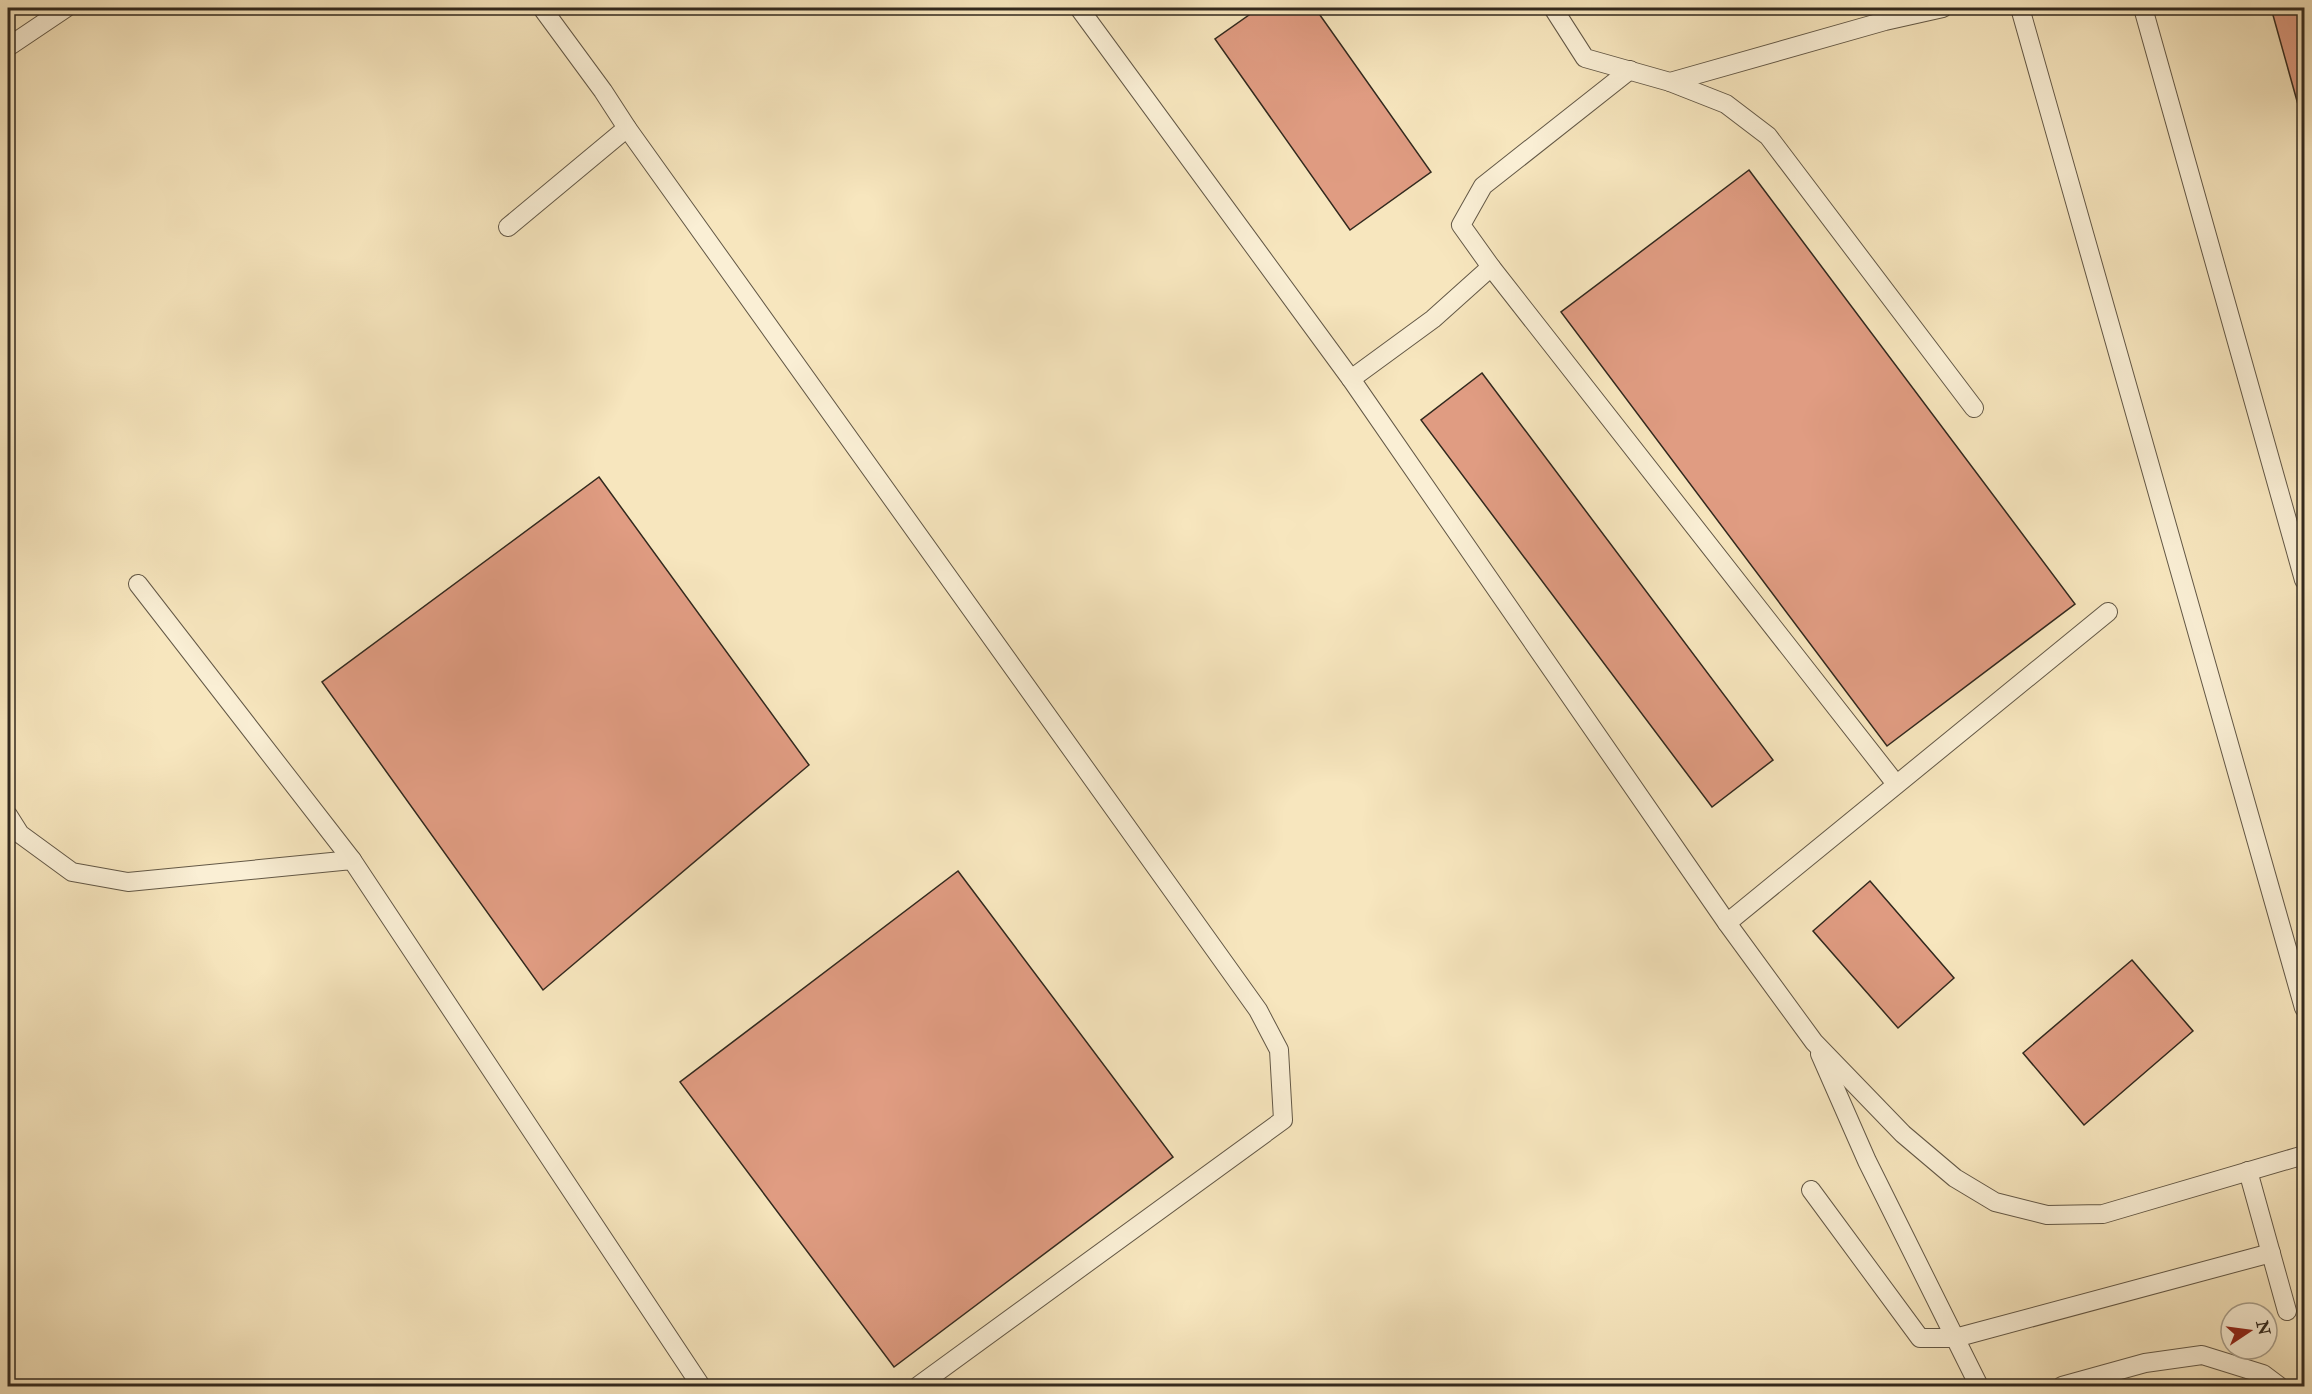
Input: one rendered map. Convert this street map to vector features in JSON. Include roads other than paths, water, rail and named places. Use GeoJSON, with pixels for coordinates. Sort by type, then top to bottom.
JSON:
{"type":"FeatureCollection","features":[{"type":"Feature","properties":{"kind":"lane"},"geometry":{"type":"LineString","coordinates":[[8,47],[66,8]]}},
{"type":"Feature","properties":{"kind":"lane"},"geometry":{"type":"LineString","coordinates":[[543,8],[1258,1010],[1279,1050],[1283,1120],[918,1386]]}},
{"type":"Feature","properties":{"kind":"lane"},"geometry":{"type":"LineString","coordinates":[[1079,8],[1351,379],[1727,923],[1814,1042],[1903,1134],[1955,1178],[1995,1202],[2047,1215],[2103,1214],[2304,1155]]}},
{"type":"Feature","properties":{"kind":"lane"},"geometry":{"type":"LineString","coordinates":[[1553,8],[1585,58],[1670,82],[1726,104],[1768,136],[1974,408]]}},
{"type":"Feature","properties":{"kind":"lane"},"geometry":{"type":"LineString","coordinates":[[1670,82],[1885,21],[1942,8]]}},
{"type":"Feature","properties":{"kind":"lane"},"geometry":{"type":"LineString","coordinates":[[2020,8],[2304,1008]]}},
{"type":"Feature","properties":{"kind":"lane"},"geometry":{"type":"LineString","coordinates":[[2144,8],[2304,580]]}},
{"type":"Feature","properties":{"kind":"lane"},"geometry":{"type":"LineString","coordinates":[[1630,70],[1483,186],[1461,225],[1491,267],[1896,784]]}},
{"type":"Feature","properties":{"kind":"lane"},"geometry":{"type":"LineString","coordinates":[[508,227],[627,128]]}},
{"type":"Feature","properties":{"kind":"lane"},"geometry":{"type":"LineString","coordinates":[[1351,379],[1433,319],[1491,267]]}},
{"type":"Feature","properties":{"kind":"lane"},"geometry":{"type":"LineString","coordinates":[[138,584],[352,860],[701,1386]]}},
{"type":"Feature","properties":{"kind":"lane"},"geometry":{"type":"LineString","coordinates":[[1727,923],[2108,612]]}},
{"type":"Feature","properties":{"kind":"lane"},"geometry":{"type":"LineString","coordinates":[[8,815],[20,834],[72,872],[128,882],[352,860]]}},
{"type":"Feature","properties":{"kind":"lane"},"geometry":{"type":"LineString","coordinates":[[1814,1042],[1867,1161],[1979,1386]]}},
{"type":"Feature","properties":{"kind":"lane"},"geometry":{"type":"LineString","coordinates":[[2247,1171],[2287,1311]]}},
{"type":"Feature","properties":{"kind":"lane"},"geometry":{"type":"LineString","coordinates":[[1810,1190],[1920,1338],[1955,1338],[2271,1253]]}},
{"type":"Feature","properties":{"kind":"lane"},"geometry":{"type":"LineString","coordinates":[[2062,1386],[2145,1363],[2202,1355],[2263,1374],[2279,1386]]}}]}
